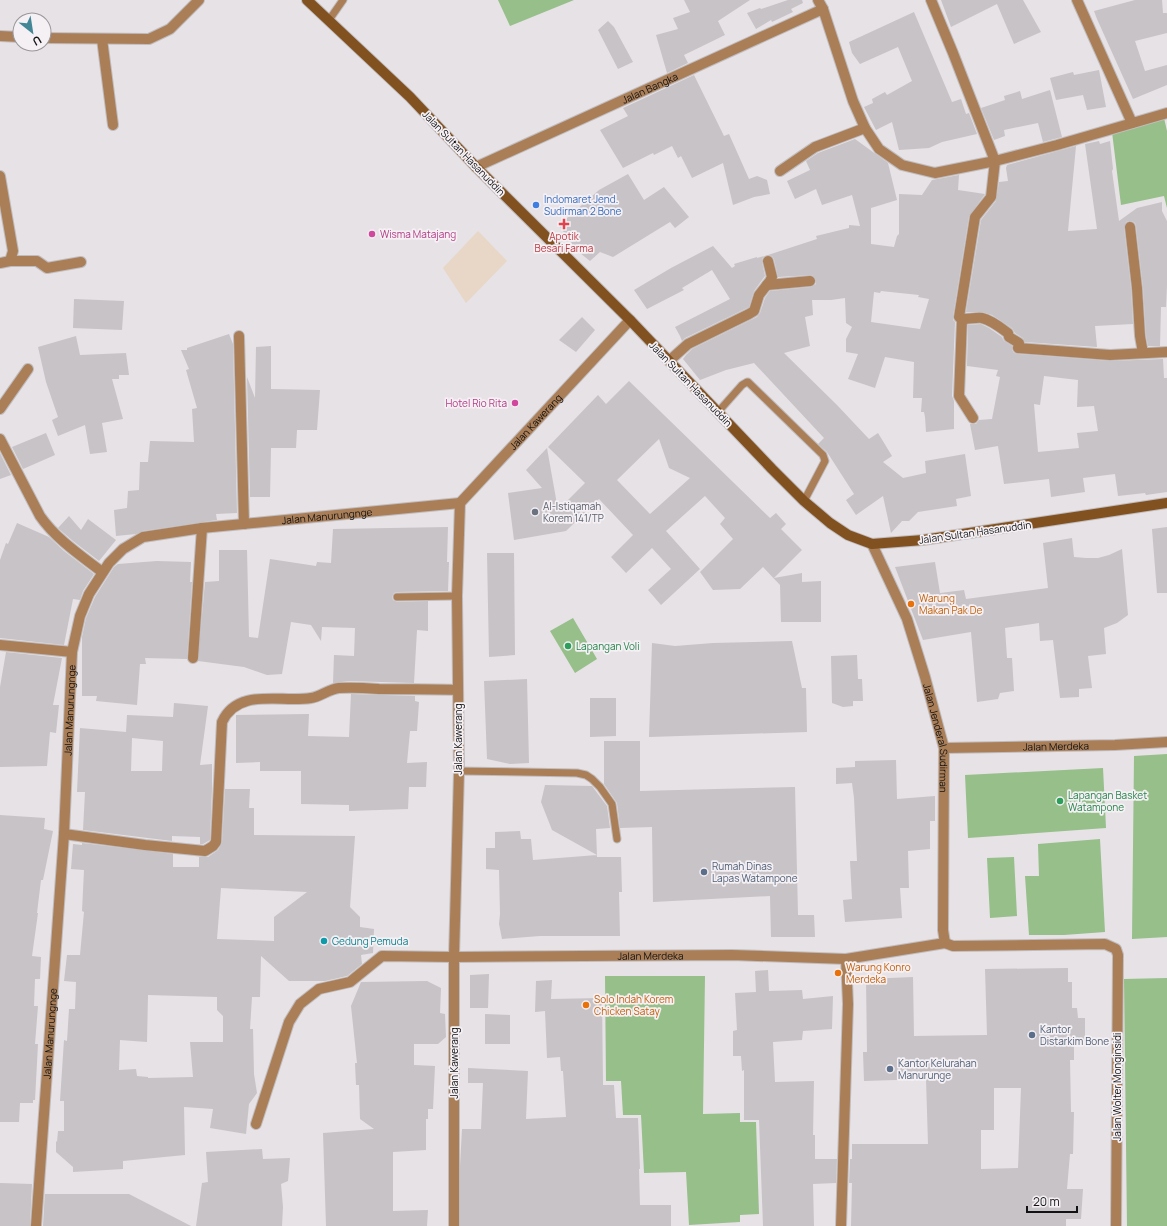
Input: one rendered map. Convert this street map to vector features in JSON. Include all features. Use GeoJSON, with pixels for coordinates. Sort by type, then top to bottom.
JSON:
{"type":"FeatureCollection","features":[{"type":"Feature","properties":{"kind":"main road","name":"Jalan Sultan Hasanuddin"},"geometry":{"type":"LineString","coordinates":[[307,0],[410,97],[476,166],[630,320],[772,470],[804,501],[830,523],[848,535],[872,544],[923,540],[1167,503]]}},
{"type":"Feature","properties":{"kind":"street"},"geometry":{"type":"LineString","coordinates":[[52,38],[149,39],[170,29],[199,0]]}},
{"type":"Feature","properties":{"kind":"street"},"geometry":{"type":"LineString","coordinates":[[931,0],[953,52],[995,161],[990,197],[974,217],[959,317],[962,319],[959,396],[973,418]]}},
{"type":"Feature","properties":{"kind":"street"},"geometry":{"type":"LineString","coordinates":[[1077,0],[1132,123]]}},
{"type":"Feature","properties":{"kind":"street"},"geometry":{"type":"LineString","coordinates":[[821,5],[853,101],[865,128],[879,149],[902,165],[935,173],[995,161],[1057,145],[1167,113]]}},
{"type":"Feature","properties":{"kind":"street","name":"Jalan Bangka"},"geometry":{"type":"LineString","coordinates":[[476,166],[821,5]]}},
{"type":"Feature","properties":{"kind":"street"},"geometry":{"type":"LineString","coordinates":[[0,36],[12,37]]}},
{"type":"Feature","properties":{"kind":"street"},"geometry":{"type":"LineString","coordinates":[[102,39],[113,125]]}},
{"type":"Feature","properties":{"kind":"street"},"geometry":{"type":"LineString","coordinates":[[780,171],[815,147],[865,128]]}},
{"type":"Feature","properties":{"kind":"street"},"geometry":{"type":"LineString","coordinates":[[0,176],[13,251],[5,262]]}},
{"type":"Feature","properties":{"kind":"street"},"geometry":{"type":"LineString","coordinates":[[1130,227],[1137,288],[1140,336],[1143,353]]}},
{"type":"Feature","properties":{"kind":"street"},"geometry":{"type":"LineString","coordinates":[[5,262],[37,261],[47,268],[81,262]]}},
{"type":"Feature","properties":{"kind":"street"},"geometry":{"type":"LineString","coordinates":[[669,361],[688,344],[754,311],[759,295],[772,277],[768,261]]}},
{"type":"Feature","properties":{"kind":"street"},"geometry":{"type":"LineString","coordinates":[[767,285],[810,281]]}},
{"type":"Feature","properties":{"kind":"street"},"geometry":{"type":"LineString","coordinates":[[962,319],[982,318],[994,323],[1008,333],[1009,337],[1019,343],[1018,348],[1110,355],[1167,352]]}},
{"type":"Feature","properties":{"kind":"street","name":"Jalan Kawerang"},"geometry":{"type":"LineString","coordinates":[[454,1226],[454,957],[459,771],[457,596],[460,503],[630,320]]}},
{"type":"Feature","properties":{"kind":"street"},"geometry":{"type":"LineString","coordinates":[[239,336],[244,524]]}},
{"type":"Feature","properties":{"kind":"street"},"geometry":{"type":"LineString","coordinates":[[0,409],[28,369]]}},
{"type":"Feature","properties":{"kind":"street"},"geometry":{"type":"LineString","coordinates":[[0,439],[45,523],[54,534],[102,572]]}},
{"type":"Feature","properties":{"kind":"street","name":"Jalan Manurungnge"},"geometry":{"type":"LineString","coordinates":[[36,1226],[64,834],[72,652],[80,616],[88,594],[108,563],[123,549],[143,537],[202,528],[460,503]]}},
{"type":"Feature","properties":{"kind":"street"},"geometry":{"type":"LineString","coordinates":[[193,658],[202,528]]}},
{"type":"Feature","properties":{"kind":"street","name":"Jalan Jenderal Sudirman"},"geometry":{"type":"LineString","coordinates":[[872,544],[907,619],[925,677],[944,748],[943,930],[945,943]]}},
{"type":"Feature","properties":{"kind":"street"},"geometry":{"type":"LineString","coordinates":[[0,645],[72,652]]}},
{"type":"Feature","properties":{"kind":"street"},"geometry":{"type":"LineString","coordinates":[[64,834],[145,845],[205,850],[213,846],[216,842],[222,722],[226,714],[236,705],[246,701],[258,699],[270,698],[295,700],[312,698],[338,688],[458,690]]}},
{"type":"Feature","properties":{"kind":"street","name":"Jalan Merdeka"},"geometry":{"type":"LineString","coordinates":[[944,748],[1115,745],[1167,742]]}},
{"type":"Feature","properties":{"kind":"street","name":"Jalan Merdeka"},"geometry":{"type":"LineString","coordinates":[[256,1124],[289,1022],[300,1004],[319,989],[350,982],[382,956],[454,957],[732,955],[846,959],[945,943]]}},
{"type":"Feature","properties":{"kind":"street","name":"Jalan Wolter Monginsidi"},"geometry":{"type":"LineString","coordinates":[[945,943],[953,946],[1105,944],[1116,949],[1118,956],[1116,1226]]}},
{"type":"Feature","properties":{"kind":"street"},"geometry":{"type":"LineString","coordinates":[[841,1226],[848,1004],[846,959]]}},
{"type":"Feature","properties":{"kind":"lane"},"geometry":{"type":"LineString","coordinates":[[329,20],[343,0]]}},
{"type":"Feature","properties":{"kind":"lane"},"geometry":{"type":"LineString","coordinates":[[718,412],[742,385],[748,382],[823,455],[825,461],[804,501]]}},
{"type":"Feature","properties":{"kind":"lane"},"geometry":{"type":"LineString","coordinates":[[397,597],[457,596]]}},
{"type":"Feature","properties":{"kind":"lane"},"geometry":{"type":"LineString","coordinates":[[459,771],[577,773],[586,775],[600,787],[612,804],[617,839]]}},
{"type":"Feature","properties":{"kind":"shaded area"},"geometry":{"type":"Polygon","coordinates":[[[478,231],[507,261],[466,303],[443,268],[478,231]]]}},
{"type":"Feature","properties":{"kind":"green space"},"geometry":{"type":"Polygon","coordinates":[[[498,0],[574,0],[510,26],[498,0]]]}},
{"type":"Feature","properties":{"kind":"green space"},"geometry":{"type":"Polygon","coordinates":[[[1164,118],[1167,131],[1167,208],[1164,196],[1121,205],[1112,132],[1164,118]]]}},
{"type":"Feature","properties":{"kind":"green space"},"geometry":{"type":"Polygon","coordinates":[[[573,618],[597,659],[575,673],[550,631],[573,618]]]}},
{"type":"Feature","properties":{"kind":"green space"},"geometry":{"type":"Polygon","coordinates":[[[1167,754],[1167,937],[1132,939],[1134,756],[1167,754]]]}},
{"type":"Feature","properties":{"kind":"green space"},"geometry":{"type":"Polygon","coordinates":[[[1103,768],[1106,828],[968,838],[965,775],[1103,768]]]}},
{"type":"Feature","properties":{"kind":"green space"},"geometry":{"type":"Polygon","coordinates":[[[1100,839],[1105,932],[1064,935],[1029,935],[1025,876],[1039,876],[1038,844],[1100,839]]]}},
{"type":"Feature","properties":{"kind":"green space"},"geometry":{"type":"Polygon","coordinates":[[[1014,857],[1017,916],[990,918],[987,858],[1014,857]]]}},
{"type":"Feature","properties":{"kind":"green space"},"geometry":{"type":"Polygon","coordinates":[[[605,976],[705,976],[703,1114],[740,1113],[740,1122],[756,1122],[759,1214],[740,1215],[740,1222],[689,1225],[686,1172],[644,1173],[641,1115],[623,1115],[621,1081],[606,1081],[605,976]]]}},
{"type":"Feature","properties":{"kind":"green space"},"geometry":{"type":"Polygon","coordinates":[[[1167,978],[1167,1226],[1127,1226],[1124,979],[1167,978]]]}},
{"type":"Feature","properties":{"kind":"building"},"geometry":{"type":"Polygon","coordinates":[[[684,0],[750,0],[718,21],[725,35],[684,55],[688,63],[667,73],[656,35],[678,29],[673,18],[690,12],[684,0]]]}},
{"type":"Feature","properties":{"kind":"building"},"geometry":{"type":"Polygon","coordinates":[[[788,0],[802,0],[803,3],[791,9],[793,12],[772,22],[771,20],[756,29],[747,13],[788,0]]]}},
{"type":"Feature","properties":{"kind":"building"},"geometry":{"type":"Polygon","coordinates":[[[941,0],[1023,0],[1041,32],[1014,44],[997,4],[951,27],[941,0]]]}},
{"type":"Feature","properties":{"kind":"building"},"geometry":{"type":"Polygon","coordinates":[[[1135,0],[1162,0],[1163,13],[1167,13],[1167,33],[1135,41],[1145,71],[1167,65],[1167,85],[1133,99],[1094,11],[1135,0]]]}},
{"type":"Feature","properties":{"kind":"building"},"geometry":{"type":"Polygon","coordinates":[[[914,12],[952,102],[961,99],[966,114],[969,113],[977,134],[942,142],[929,148],[899,150],[892,122],[876,130],[864,107],[873,103],[872,99],[885,92],[887,95],[912,81],[898,47],[860,64],[852,53],[849,42],[914,12]]]}},
{"type":"Feature","properties":{"kind":"building"},"geometry":{"type":"Polygon","coordinates":[[[608,21],[614,27],[633,62],[618,69],[598,30],[608,21]]]}},
{"type":"Feature","properties":{"kind":"building"},"geometry":{"type":"Polygon","coordinates":[[[1099,70],[1106,107],[1087,110],[1083,95],[1056,100],[1050,78],[1073,72],[1074,75],[1099,70]]]}},
{"type":"Feature","properties":{"kind":"building"},"geometry":{"type":"Polygon","coordinates":[[[694,75],[724,136],[729,134],[749,179],[757,176],[767,180],[770,194],[754,197],[733,205],[723,163],[692,178],[681,156],[678,158],[672,146],[654,155],[653,153],[623,168],[600,130],[628,116],[623,108],[694,75]]]}},
{"type":"Feature","properties":{"kind":"building"},"geometry":{"type":"Polygon","coordinates":[[[1050,90],[1062,137],[1043,142],[1038,123],[1004,130],[1005,136],[994,140],[981,108],[1005,100],[1004,96],[1020,91],[1022,99],[1050,90]]]}},
{"type":"Feature","properties":{"kind":"building"},"geometry":{"type":"Polygon","coordinates":[[[855,139],[888,163],[897,200],[871,208],[871,244],[894,247],[899,234],[899,194],[922,195],[932,180],[959,175],[958,190],[985,194],[969,216],[953,316],[953,320],[955,322],[952,396],[954,401],[954,429],[926,432],[924,412],[921,412],[922,398],[913,398],[914,362],[885,357],[875,388],[848,379],[858,354],[846,352],[846,339],[852,327],[846,323],[845,298],[812,300],[813,315],[805,317],[810,346],[784,353],[869,439],[878,433],[892,456],[883,462],[903,478],[926,473],[925,461],[965,454],[971,496],[956,499],[957,506],[918,512],[909,521],[902,521],[891,533],[883,496],[856,515],[846,500],[854,494],[827,452],[818,444],[824,438],[754,363],[726,370],[700,380],[683,359],[692,349],[757,317],[760,313],[765,298],[770,291],[811,287],[816,284],[815,278],[812,275],[778,277],[774,259],[772,256],[768,255],[817,239],[816,236],[849,228],[849,225],[860,226],[852,195],[822,205],[816,189],[795,199],[787,181],[810,170],[806,161],[818,153],[855,139]],[[881,291],[880,293],[874,292],[871,322],[920,329],[929,299],[918,297],[919,295],[881,291]]]}},
{"type":"Feature","properties":{"kind":"building"},"geometry":{"type":"Polygon","coordinates":[[[1099,141],[1100,144],[1110,141],[1112,171],[1119,221],[1137,208],[1162,202],[1162,211],[1167,221],[1167,285],[1166,307],[1161,307],[1160,346],[1148,346],[1136,226],[1132,221],[1126,222],[1124,228],[1131,289],[1133,324],[1095,326],[1097,347],[1025,342],[1023,338],[1015,333],[1012,328],[992,315],[982,312],[966,312],[981,220],[996,201],[999,182],[1008,181],[1007,165],[1076,146],[1068,231],[1097,229],[1085,144],[1099,141]]]}},
{"type":"Feature","properties":{"kind":"building"},"geometry":{"type":"Polygon","coordinates":[[[628,174],[644,200],[664,187],[689,217],[675,228],[670,222],[613,257],[600,252],[590,261],[575,249],[559,225],[599,190],[628,174]]]}},
{"type":"Feature","properties":{"kind":"building"},"geometry":{"type":"Polygon","coordinates":[[[713,246],[732,268],[735,266],[734,264],[764,256],[762,262],[765,276],[754,291],[749,307],[685,338],[682,341],[675,327],[730,299],[712,270],[682,288],[684,290],[647,309],[634,290],[671,268],[713,246]]]}},
{"type":"Feature","properties":{"kind":"building"},"geometry":{"type":"Polygon","coordinates":[[[74,299],[124,301],[122,330],[73,328],[74,299]]]}},
{"type":"Feature","properties":{"kind":"building"},"geometry":{"type":"Polygon","coordinates":[[[582,317],[595,330],[576,352],[559,340],[582,317]]]}},
{"type":"Feature","properties":{"kind":"building"},"geometry":{"type":"Polygon","coordinates":[[[981,324],[989,328],[1002,337],[1004,341],[1012,346],[1014,353],[1018,354],[1110,361],[1163,359],[1164,378],[1167,378],[1167,492],[1146,495],[1145,493],[1118,496],[1115,474],[1083,478],[1085,492],[1051,497],[1049,479],[1004,484],[998,446],[975,450],[970,424],[976,424],[979,420],[992,419],[1000,377],[996,376],[998,370],[967,366],[968,325],[981,324]],[[1044,376],[1040,405],[1034,404],[1038,452],[1079,448],[1077,433],[1098,431],[1094,406],[1077,407],[1078,380],[1044,376]]]}},
{"type":"Feature","properties":{"kind":"building"},"geometry":{"type":"Polygon","coordinates":[[[229,334],[233,344],[237,513],[216,514],[217,520],[116,536],[114,510],[127,508],[128,491],[139,490],[140,462],[148,462],[150,441],[194,442],[192,409],[197,408],[186,370],[189,369],[181,350],[187,350],[187,348],[229,334]]]}},
{"type":"Feature","properties":{"kind":"building"},"geometry":{"type":"Polygon","coordinates":[[[76,336],[80,355],[126,353],[129,375],[119,375],[119,379],[112,379],[123,419],[102,423],[107,452],[90,454],[85,425],[58,436],[52,420],[58,417],[46,382],[38,347],[76,336]]]}},
{"type":"Feature","properties":{"kind":"building"},"geometry":{"type":"Polygon","coordinates":[[[271,346],[271,389],[320,390],[317,430],[297,430],[296,448],[271,448],[270,497],[250,497],[247,377],[255,398],[256,347],[271,346]]]}},
{"type":"Feature","properties":{"kind":"building"},"geometry":{"type":"Polygon","coordinates":[[[629,381],[770,518],[776,513],[786,524],[781,529],[802,550],[774,578],[802,573],[802,582],[821,581],[821,622],[781,622],[780,585],[763,567],[740,589],[713,590],[700,572],[733,539],[720,524],[725,518],[705,496],[666,531],[700,569],[661,605],[648,590],[671,569],[652,548],[626,573],[611,557],[633,535],[599,499],[566,531],[514,540],[508,493],[542,488],[526,470],[547,448],[558,510],[585,483],[548,447],[598,395],[606,404],[629,381]],[[659,439],[617,480],[650,514],[690,478],[669,468],[659,439]]]}},
{"type":"Feature","properties":{"kind":"building"},"geometry":{"type":"Polygon","coordinates":[[[46,433],[55,455],[23,469],[12,447],[46,433]]]}},
{"type":"Feature","properties":{"kind":"building"},"geometry":{"type":"Polygon","coordinates":[[[0,453],[11,475],[0,479],[0,453]]]}},
{"type":"Feature","properties":{"kind":"building"},"geometry":{"type":"Polygon","coordinates":[[[69,516],[81,530],[88,519],[116,540],[99,561],[58,528],[69,516]]]}},
{"type":"Feature","properties":{"kind":"building"},"geometry":{"type":"Polygon","coordinates":[[[17,523],[49,537],[64,551],[94,574],[83,591],[80,600],[73,599],[64,645],[0,638],[0,560],[6,543],[8,544],[17,523]]]}},
{"type":"Feature","properties":{"kind":"building"},"geometry":{"type":"Polygon","coordinates":[[[448,527],[448,591],[397,592],[394,593],[392,597],[393,600],[397,602],[428,601],[428,631],[417,630],[414,683],[349,681],[333,683],[334,655],[354,656],[355,628],[322,627],[321,641],[311,625],[291,622],[282,674],[267,675],[244,667],[198,661],[205,582],[219,581],[219,550],[247,550],[249,637],[258,638],[270,559],[316,566],[317,562],[331,563],[333,529],[448,527]]]}},
{"type":"Feature","properties":{"kind":"building"},"geometry":{"type":"Polygon","coordinates":[[[1167,527],[1167,593],[1157,593],[1152,529],[1167,527]]]}},
{"type":"Feature","properties":{"kind":"building"},"geometry":{"type":"Polygon","coordinates":[[[1072,538],[1074,557],[1098,558],[1122,549],[1128,615],[1117,623],[1104,628],[1106,654],[1088,656],[1092,688],[1079,689],[1079,697],[1060,698],[1053,640],[1040,641],[1039,623],[1005,628],[1007,658],[1012,658],[1014,691],[1000,693],[998,699],[977,702],[971,632],[923,640],[895,567],[935,562],[940,593],[964,590],[966,599],[1048,588],[1043,543],[1072,538]]]}},
{"type":"Feature","properties":{"kind":"building"},"geometry":{"type":"Polygon","coordinates":[[[487,553],[514,553],[515,655],[489,657],[487,553]]]}},
{"type":"Feature","properties":{"kind":"building"},"geometry":{"type":"Polygon","coordinates":[[[157,561],[191,562],[190,582],[192,582],[187,659],[145,658],[146,664],[140,664],[137,705],[96,701],[97,696],[82,696],[82,637],[86,618],[95,597],[114,567],[118,564],[157,561]]]}},
{"type":"Feature","properties":{"kind":"building"},"geometry":{"type":"Polygon","coordinates":[[[792,641],[802,688],[806,688],[807,732],[649,737],[652,643],[675,646],[713,643],[792,641]]]}},
{"type":"Feature","properties":{"kind":"building"},"geometry":{"type":"Polygon","coordinates":[[[6,652],[62,658],[53,705],[59,705],[56,733],[50,732],[47,766],[0,767],[0,687],[6,652]]]}},
{"type":"Feature","properties":{"kind":"building"},"geometry":{"type":"Polygon","coordinates":[[[857,655],[858,679],[862,679],[863,701],[853,701],[853,706],[843,707],[832,703],[831,656],[857,655]]]}},
{"type":"Feature","properties":{"kind":"building"},"geometry":{"type":"Polygon","coordinates":[[[527,679],[529,763],[510,764],[487,759],[484,681],[527,679]]]}},
{"type":"Feature","properties":{"kind":"building"},"geometry":{"type":"Polygon","coordinates":[[[351,694],[415,696],[415,701],[419,702],[417,731],[410,731],[407,763],[427,762],[426,787],[409,787],[408,809],[349,811],[349,805],[301,804],[301,771],[260,771],[260,762],[236,763],[236,715],[309,714],[308,736],[349,737],[351,694]]]}},
{"type":"Feature","properties":{"kind":"building"},"geometry":{"type":"Polygon","coordinates":[[[590,698],[616,698],[616,736],[590,737],[590,698]]]}},
{"type":"Feature","properties":{"kind":"building"},"geometry":{"type":"Polygon","coordinates":[[[174,703],[208,706],[200,765],[212,764],[210,840],[200,844],[200,837],[172,836],[172,841],[83,830],[85,792],[77,792],[80,728],[126,732],[127,715],[173,717],[174,703]],[[132,738],[131,771],[162,771],[163,741],[132,738]]]}},
{"type":"Feature","properties":{"kind":"building"},"geometry":{"type":"Polygon","coordinates":[[[604,741],[640,741],[640,791],[795,787],[798,915],[814,915],[815,937],[771,937],[770,896],[653,902],[652,827],[620,828],[617,803],[604,784],[604,741]]]}},
{"type":"Feature","properties":{"kind":"building"},"geometry":{"type":"Polygon","coordinates":[[[896,760],[897,799],[935,796],[935,821],[930,821],[930,849],[908,851],[909,888],[900,888],[902,918],[845,922],[843,900],[852,899],[850,861],[857,861],[854,798],[852,783],[836,784],[836,768],[855,767],[855,761],[896,760]]]}},
{"type":"Feature","properties":{"kind":"building"},"geometry":{"type":"Polygon","coordinates":[[[545,785],[592,786],[607,806],[610,828],[596,829],[597,855],[552,830],[541,802],[545,785]]]}},
{"type":"Feature","properties":{"kind":"building"},"geometry":{"type":"Polygon","coordinates":[[[225,789],[250,789],[249,808],[254,808],[254,835],[355,836],[350,907],[360,917],[360,927],[374,929],[373,953],[361,955],[362,964],[347,976],[325,981],[289,981],[261,956],[260,997],[252,997],[250,1029],[253,1029],[254,1074],[257,1093],[249,1104],[246,1134],[210,1128],[213,1109],[184,1107],[185,1155],[123,1161],[123,1169],[73,1172],[73,1167],[56,1152],[56,1141],[57,1142],[58,1131],[64,1131],[64,1101],[60,1101],[64,1040],[67,1041],[69,1009],[75,1009],[76,982],[64,981],[67,955],[80,955],[84,912],[82,911],[84,870],[71,869],[73,844],[82,845],[82,843],[173,854],[173,867],[199,867],[199,857],[208,857],[218,850],[222,843],[225,789]],[[221,888],[217,939],[274,941],[274,917],[307,892],[221,888]],[[148,995],[147,1042],[120,1040],[119,1070],[136,1069],[137,1076],[148,1078],[193,1077],[190,1042],[223,1042],[223,1016],[217,1010],[217,997],[148,995]]]}},
{"type":"Feature","properties":{"kind":"building"},"geometry":{"type":"Polygon","coordinates":[[[0,815],[45,818],[44,829],[53,831],[43,880],[41,880],[32,956],[41,957],[40,979],[35,979],[34,1006],[38,1006],[35,1044],[38,1044],[35,1100],[33,1100],[33,1103],[20,1103],[19,1122],[0,1122],[0,815]]]}},
{"type":"Feature","properties":{"kind":"building"},"geometry":{"type":"Polygon","coordinates":[[[520,831],[521,839],[531,839],[533,860],[597,855],[597,857],[621,857],[622,892],[619,892],[620,936],[540,936],[502,939],[499,924],[499,870],[486,869],[486,848],[495,848],[495,832],[520,831]]]}},
{"type":"Feature","properties":{"kind":"building"},"geometry":{"type":"Polygon","coordinates":[[[1068,968],[1068,982],[1072,982],[1072,1008],[1077,1008],[1078,1018],[1085,1018],[1085,1043],[1074,1043],[1074,1060],[1070,1060],[1071,1112],[1074,1112],[1073,1154],[1070,1154],[1067,1189],[1083,1189],[1081,1219],[1066,1219],[1066,1226],[851,1226],[852,1183],[849,1183],[852,1144],[928,1144],[926,1079],[864,1081],[863,1052],[867,1052],[866,979],[913,977],[914,1036],[987,1035],[985,969],[1068,968]],[[994,1088],[994,1130],[981,1130],[981,1169],[1018,1168],[1021,1088],[994,1088]]]}},
{"type":"Feature","properties":{"kind":"building"},"geometry":{"type":"Polygon","coordinates":[[[768,970],[769,991],[802,990],[803,999],[833,996],[832,1029],[803,1031],[802,1040],[773,1042],[775,1082],[814,1081],[813,1135],[815,1135],[815,1159],[837,1159],[836,1183],[813,1184],[814,1226],[763,1226],[759,1120],[744,1120],[744,1070],[742,1071],[741,1056],[733,1056],[733,1031],[737,1030],[735,993],[756,992],[755,971],[768,970]]]}},
{"type":"Feature","properties":{"kind":"building"},"geometry":{"type":"Polygon","coordinates":[[[489,974],[488,1008],[470,1008],[470,975],[489,974]]]}},
{"type":"Feature","properties":{"kind":"building"},"geometry":{"type":"Polygon","coordinates":[[[552,980],[551,999],[602,998],[603,1085],[614,1085],[616,1118],[638,1118],[640,1205],[671,1205],[671,1226],[460,1226],[460,1166],[462,1129],[481,1129],[483,1083],[468,1083],[468,1068],[528,1071],[526,1119],[566,1117],[563,1071],[561,1071],[560,1057],[547,1058],[545,1011],[535,1012],[536,981],[552,980]]]}},
{"type":"Feature","properties":{"kind":"building"},"geometry":{"type":"Polygon","coordinates":[[[427,981],[441,988],[440,1013],[445,1014],[446,1037],[438,1044],[414,1044],[414,1065],[435,1066],[433,1109],[428,1109],[428,1119],[426,1119],[426,1150],[393,1152],[393,1211],[428,1210],[427,1226],[326,1226],[323,1133],[374,1129],[360,1119],[359,1085],[356,1085],[355,1063],[357,1063],[351,1006],[361,982],[427,981]]]}},
{"type":"Feature","properties":{"kind":"building"},"geometry":{"type":"Polygon","coordinates":[[[485,1014],[510,1015],[510,1044],[485,1044],[485,1014]]]}},
{"type":"Feature","properties":{"kind":"building"},"geometry":{"type":"Polygon","coordinates":[[[262,1149],[263,1159],[290,1158],[288,1181],[281,1184],[283,1207],[282,1226],[196,1226],[202,1183],[208,1182],[206,1152],[262,1149]]]}},
{"type":"Feature","properties":{"kind":"building"},"geometry":{"type":"Polygon","coordinates":[[[0,1183],[32,1184],[30,1226],[0,1226],[0,1183]]]}},
{"type":"Feature","properties":{"kind":"building"},"geometry":{"type":"Polygon","coordinates":[[[45,1191],[45,1194],[129,1194],[191,1226],[43,1226],[45,1191]]]}},
{"type":"Feature","properties":{"kind":"place","name":"Indomaret Jend. Sudirman 2 Bone"},"geometry":{"type":"Point","coordinates":[536,205]}},
{"type":"Feature","properties":{"kind":"place","name":"Apotik Besari Farma"},"geometry":{"type":"Point","coordinates":[564,224]}},
{"type":"Feature","properties":{"kind":"place","name":"Wisma Matajang"},"geometry":{"type":"Point","coordinates":[372,234]}},
{"type":"Feature","properties":{"kind":"place","name":"Hotel Rio Rita"},"geometry":{"type":"Point","coordinates":[515,403]}},
{"type":"Feature","properties":{"kind":"place","name":"Al-Istiqamah Korem 141/TP"},"geometry":{"type":"Point","coordinates":[535,512]}},
{"type":"Feature","properties":{"kind":"place","name":"Warung Makan Pak De"},"geometry":{"type":"Point","coordinates":[911,604]}},
{"type":"Feature","properties":{"kind":"place","name":"Lapangan Voli"},"geometry":{"type":"Point","coordinates":[568,646]}},
{"type":"Feature","properties":{"kind":"place","name":"Lapangan Basket Watampone"},"geometry":{"type":"Point","coordinates":[1060,801]}},
{"type":"Feature","properties":{"kind":"place","name":"Rumah Dinas Lapas Watampone"},"geometry":{"type":"Point","coordinates":[704,872]}},
{"type":"Feature","properties":{"kind":"place","name":"Gedung Pemuda"},"geometry":{"type":"Point","coordinates":[324,941]}},
{"type":"Feature","properties":{"kind":"place","name":"Warung Konro Merdeka"},"geometry":{"type":"Point","coordinates":[838,973]}},
{"type":"Feature","properties":{"kind":"place","name":"Solo Indah Korem Chicken Satay"},"geometry":{"type":"Point","coordinates":[586,1005]}},
{"type":"Feature","properties":{"kind":"place","name":"Kantor Distarkim Bone"},"geometry":{"type":"Point","coordinates":[1032,1035]}},
{"type":"Feature","properties":{"kind":"place","name":"Kantor Kelurahan Manurunge"},"geometry":{"type":"Point","coordinates":[890,1069]}}]}
